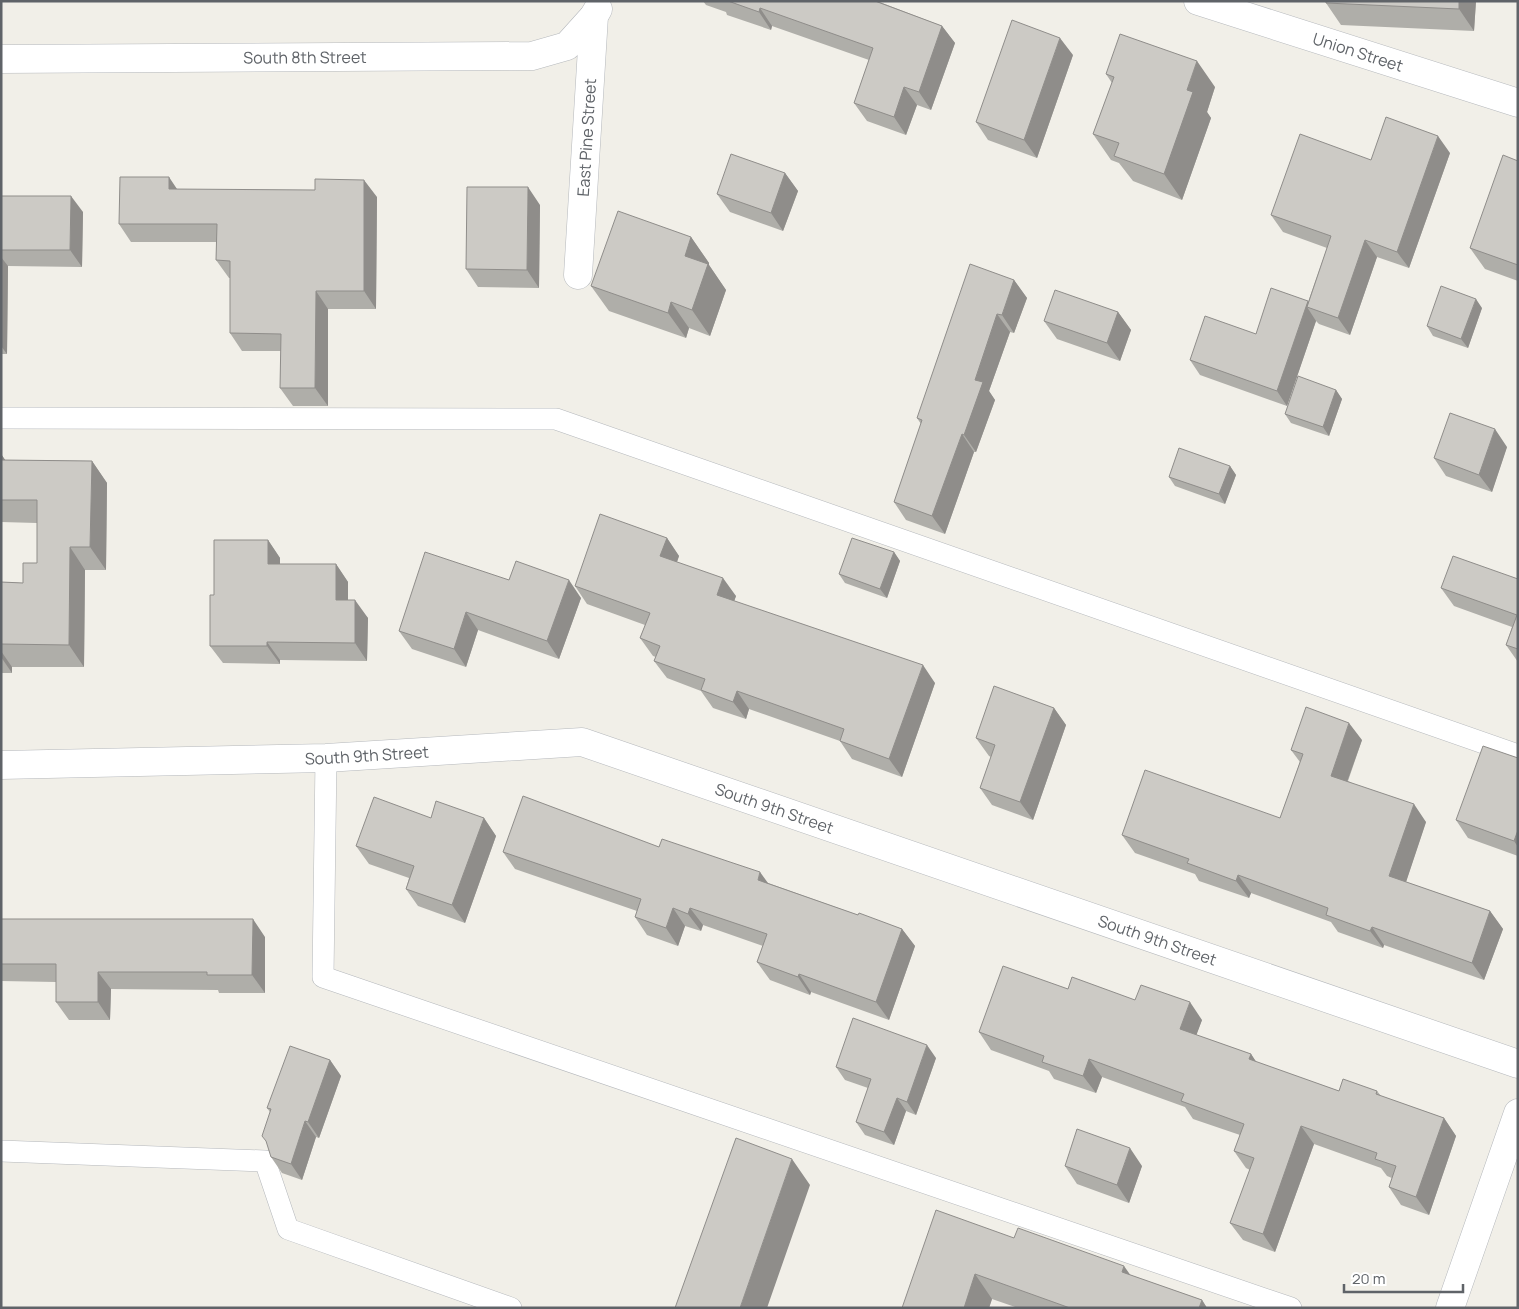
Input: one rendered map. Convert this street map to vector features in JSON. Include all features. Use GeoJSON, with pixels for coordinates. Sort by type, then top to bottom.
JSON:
{"type":"FeatureCollection","features":[{"type":"Feature","properties":{"kind":"street","name":"Union Street"},"geometry":{"type":"LineString","coordinates":[[1198,1],[1518,102]]}},
{"type":"Feature","properties":{"kind":"street","name":"South 8th Street"},"geometry":{"type":"LineString","coordinates":[[1,59],[532,56],[567,46],[598,9]]}},
{"type":"Feature","properties":{"kind":"street","name":"East Pine Street"},"geometry":{"type":"LineString","coordinates":[[578,275],[598,9]]}},
{"type":"Feature","properties":{"kind":"street","name":"South 9th Street"},"geometry":{"type":"LineString","coordinates":[[1,765],[326,758],[582,742],[1518,1064]]}},
{"type":"Feature","properties":{"kind":"street"},"geometry":{"type":"LineString","coordinates":[[1450,1308],[1518,1113]]}},
{"type":"Feature","properties":{"kind":"lane"},"geometry":{"type":"LineString","coordinates":[[1,418],[556,419],[1518,755]]}},
{"type":"Feature","properties":{"kind":"lane"},"geometry":{"type":"LineString","coordinates":[[326,758],[323,977],[1291,1308]]}},
{"type":"Feature","properties":{"kind":"lane"},"geometry":{"type":"LineString","coordinates":[[1,1150],[265,1161],[288,1229],[511,1308]]}},
{"type":"Feature","properties":{"kind":"building"},"geometry":{"type":"Polygon","coordinates":[[[728,1],[875,1],[942,26],[919,92],[904,87],[894,117],[854,103],[873,48],[760,8],[759,12],[728,1]]]}},
{"type":"Feature","properties":{"kind":"building"},"geometry":{"type":"Polygon","coordinates":[[[1326,1],[1459,1],[1459,9],[1326,3],[1326,1]]]}},
{"type":"Feature","properties":{"kind":"building"},"geometry":{"type":"Polygon","coordinates":[[[1012,20],[1060,38],[1024,140],[976,122],[1012,20]]]}},
{"type":"Feature","properties":{"kind":"building"},"geometry":{"type":"Polygon","coordinates":[[[1120,34],[1197,61],[1187,90],[1193,92],[1164,174],[1114,156],[1119,143],[1093,134],[1114,77],[1106,74],[1120,34]]]}},
{"type":"Feature","properties":{"kind":"building"},"geometry":{"type":"Polygon","coordinates":[[[1386,117],[1438,136],[1397,252],[1365,240],[1338,318],[1307,307],[1331,236],[1271,215],[1300,134],[1371,160],[1386,117]]]}},
{"type":"Feature","properties":{"kind":"building"},"geometry":{"type":"Polygon","coordinates":[[[731,154],[785,173],[771,213],[717,194],[731,154]]]}},
{"type":"Feature","properties":{"kind":"building"},"geometry":{"type":"Polygon","coordinates":[[[1503,155],[1518,161],[1518,265],[1470,248],[1503,155]]]}},
{"type":"Feature","properties":{"kind":"building"},"geometry":{"type":"Polygon","coordinates":[[[120,177],[169,177],[169,189],[315,190],[315,179],[364,180],[364,291],[316,291],[315,388],[280,388],[281,334],[230,333],[230,261],[216,260],[217,224],[119,224],[120,177]]]}},
{"type":"Feature","properties":{"kind":"building"},"geometry":{"type":"Polygon","coordinates":[[[467,187],[528,187],[527,270],[466,269],[467,187]]]}},
{"type":"Feature","properties":{"kind":"building"},"geometry":{"type":"Polygon","coordinates":[[[1,196],[71,196],[70,250],[1,250],[1,196]]]}},
{"type":"Feature","properties":{"kind":"building"},"geometry":{"type":"Polygon","coordinates":[[[618,211],[691,237],[685,256],[708,264],[692,310],[671,302],[668,313],[591,286],[618,211]]]}},
{"type":"Feature","properties":{"kind":"building"},"geometry":{"type":"Polygon","coordinates":[[[970,264],[1014,280],[1002,315],[997,314],[975,380],[983,382],[932,516],[894,502],[922,420],[917,418],[970,264]]]}},
{"type":"Feature","properties":{"kind":"building"},"geometry":{"type":"Polygon","coordinates":[[[1441,286],[1476,299],[1461,339],[1427,326],[1441,286]]]}},
{"type":"Feature","properties":{"kind":"building"},"geometry":{"type":"Polygon","coordinates":[[[1271,288],[1308,301],[1277,391],[1190,360],[1205,316],[1256,334],[1271,288]]]}},
{"type":"Feature","properties":{"kind":"building"},"geometry":{"type":"Polygon","coordinates":[[[1055,290],[1118,312],[1107,343],[1044,321],[1055,290]]]}},
{"type":"Feature","properties":{"kind":"building"},"geometry":{"type":"Polygon","coordinates":[[[1298,376],[1336,390],[1323,427],[1285,414],[1298,376]]]}},
{"type":"Feature","properties":{"kind":"building"},"geometry":{"type":"Polygon","coordinates":[[[1450,413],[1495,429],[1479,475],[1434,458],[1450,413]]]}},
{"type":"Feature","properties":{"kind":"building"},"geometry":{"type":"Polygon","coordinates":[[[1179,448],[1230,466],[1219,494],[1169,477],[1179,448]]]}},
{"type":"Feature","properties":{"kind":"building"},"geometry":{"type":"Polygon","coordinates":[[[1,460],[92,461],[90,547],[70,547],[69,645],[1,644],[1,582],[23,583],[23,563],[37,563],[37,500],[1,500],[1,460]]]}},
{"type":"Feature","properties":{"kind":"building"},"geometry":{"type":"Polygon","coordinates":[[[600,514],[667,538],[660,556],[723,578],[717,595],[923,665],[889,759],[840,741],[844,729],[737,691],[733,702],[701,690],[705,679],[654,661],[660,646],[640,638],[650,613],[575,586],[600,514]]]}},
{"type":"Feature","properties":{"kind":"building"},"geometry":{"type":"Polygon","coordinates":[[[852,538],[894,552],[880,589],[839,574],[852,538]]]}},
{"type":"Feature","properties":{"kind":"building"},"geometry":{"type":"Polygon","coordinates":[[[214,540],[268,540],[268,564],[336,564],[336,600],[355,600],[355,643],[267,642],[267,646],[210,646],[210,595],[214,595],[214,540]]]}},
{"type":"Feature","properties":{"kind":"building"},"geometry":{"type":"Polygon","coordinates":[[[425,552],[509,580],[516,561],[569,580],[547,641],[466,612],[454,649],[399,631],[425,552]]]}},
{"type":"Feature","properties":{"kind":"building"},"geometry":{"type":"Polygon","coordinates":[[[1453,556],[1518,579],[1518,649],[1506,645],[1517,615],[1441,588],[1453,556]]]}},
{"type":"Feature","properties":{"kind":"building"},"geometry":{"type":"Polygon","coordinates":[[[994,686],[1054,708],[1020,802],[980,788],[995,745],[976,738],[994,686]]]}},
{"type":"Feature","properties":{"kind":"building"},"geometry":{"type":"Polygon","coordinates":[[[1306,707],[1349,723],[1331,776],[1414,804],[1389,876],[1490,911],[1472,963],[1372,927],[1370,931],[1326,915],[1328,908],[1238,875],[1236,881],[1187,863],[1189,859],[1122,835],[1145,770],[1280,818],[1303,754],[1291,750],[1306,707]]]}},
{"type":"Feature","properties":{"kind":"building"},"geometry":{"type":"Polygon","coordinates":[[[1483,746],[1518,758],[1518,830],[1514,841],[1456,820],[1483,746]]]}},
{"type":"Feature","properties":{"kind":"building"},"geometry":{"type":"Polygon","coordinates":[[[523,796],[659,847],[662,839],[760,872],[758,880],[902,929],[876,1002],[799,974],[798,977],[757,962],[767,934],[690,908],[688,914],[673,908],[666,928],[635,917],[641,899],[503,852],[523,796]]]}},
{"type":"Feature","properties":{"kind":"building"},"geometry":{"type":"Polygon","coordinates":[[[374,797],[431,818],[436,801],[484,818],[452,905],[406,889],[414,866],[356,846],[374,797]]]}},
{"type":"Feature","properties":{"kind":"building"},"geometry":{"type":"Polygon","coordinates":[[[1,919],[253,919],[252,975],[207,975],[207,972],[98,972],[98,1002],[56,1002],[56,964],[1,964],[1,919]]]}},
{"type":"Feature","properties":{"kind":"building"},"geometry":{"type":"Polygon","coordinates":[[[1003,966],[1068,989],[1072,977],[1135,1000],[1141,985],[1190,1002],[1180,1029],[1251,1054],[1249,1059],[1339,1091],[1343,1079],[1377,1091],[1376,1094],[1444,1118],[1416,1197],[1389,1187],[1396,1166],[1375,1159],[1377,1153],[1301,1126],[1263,1234],[1230,1223],[1254,1158],[1234,1151],[1244,1124],[1181,1101],[1184,1094],[1089,1059],[1083,1076],[1042,1062],[1044,1056],[979,1032],[1003,966]]]}},
{"type":"Feature","properties":{"kind":"building"},"geometry":{"type":"Polygon","coordinates":[[[853,1018],[927,1045],[907,1102],[897,1098],[884,1132],[856,1122],[871,1079],[836,1067],[853,1018]]]}},
{"type":"Feature","properties":{"kind":"building"},"geometry":{"type":"Polygon","coordinates":[[[290,1046],[330,1060],[308,1122],[305,1121],[291,1164],[271,1157],[266,1141],[262,1136],[271,1109],[267,1108],[290,1046]]]}},
{"type":"Feature","properties":{"kind":"building"},"geometry":{"type":"Polygon","coordinates":[[[1077,1129],[1130,1148],[1117,1185],[1065,1166],[1077,1129]]]}},
{"type":"Feature","properties":{"kind":"building"},"geometry":{"type":"Polygon","coordinates":[[[736,1138],[792,1159],[740,1308],[675,1308],[736,1138]]]}},
{"type":"Feature","properties":{"kind":"building"},"geometry":{"type":"Polygon","coordinates":[[[936,1210],[1014,1238],[1018,1228],[1124,1266],[1122,1272],[1202,1300],[1199,1308],[1070,1308],[975,1274],[964,1308],[902,1308],[936,1210]]]}}]}
